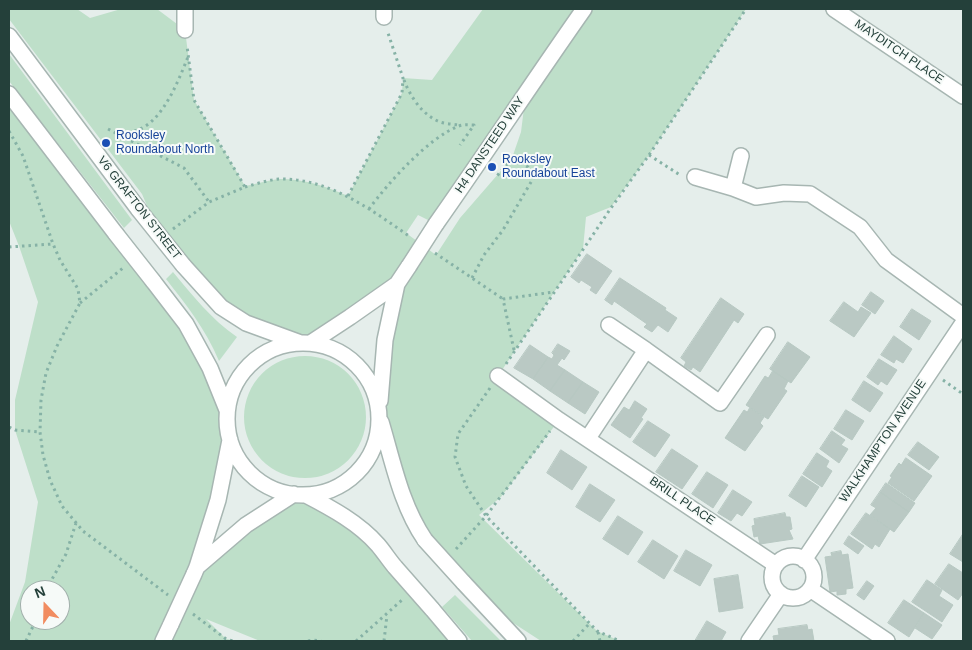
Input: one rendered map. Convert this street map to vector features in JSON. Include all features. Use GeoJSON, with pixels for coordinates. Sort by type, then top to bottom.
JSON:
{"type":"FeatureCollection","features":[{"type":"Feature","properties":{"kind":"street"},"geometry":{"type":"LineString","coordinates":[[185,9],[185,30]]}},
{"type":"Feature","properties":{"kind":"street","name":"H4 DANSTEED WAY"},"geometry":{"type":"LineString","coordinates":[[306,342],[350,317],[397,284],[526,91],[584,9]]}},
{"type":"Feature","properties":{"kind":"street","name":"MAYDITCH PLACE"},"geometry":{"type":"LineString","coordinates":[[834,9],[963,96]]}},
{"type":"Feature","properties":{"kind":"street","name":"V6 GRAFTON STREET"},"geometry":{"type":"LineString","coordinates":[[9,36],[139,210],[183,265],[221,307],[246,323],[306,342]]}},
{"type":"Feature","properties":{"kind":"street"},"geometry":{"type":"LineString","coordinates":[[9,94],[186,324],[210,368],[227,410],[230,440],[218,500],[196,571],[163,641]]}},
{"type":"Feature","properties":{"kind":"street"},"geometry":{"type":"LineString","coordinates":[[733,188],[741,156]]}},
{"type":"Feature","properties":{"kind":"street"},"geometry":{"type":"LineString","coordinates":[[695,177],[756,197],[784,193],[810,194],[860,227],[886,260],[963,316]]}},
{"type":"Feature","properties":{"kind":"street","name":"H4 DANSTEED WAY"},"geometry":{"type":"LineString","coordinates":[[380,413],[385,340],[397,284]]}},
{"type":"Feature","properties":{"kind":"street","name":"WALKHAMPTON AVENUE"},"geometry":{"type":"LineString","coordinates":[[804,560],[963,323]]}},
{"type":"Feature","properties":{"kind":"street"},"geometry":{"type":"LineString","coordinates":[[609,325],[720,403],[767,335]]}},
{"type":"Feature","properties":{"kind":"street"},"geometry":{"type":"LineString","coordinates":[[227,410],[231,393],[248,365],[267,352],[284,345],[306,342],[338,350],[354,361],[370,380],[401,492],[414,524],[425,540],[518,641]]}},
{"type":"Feature","properties":{"kind":"street"},"geometry":{"type":"LineString","coordinates":[[588,438],[646,350]]}},
{"type":"Feature","properties":{"kind":"street","name":"BRILL PLACE"},"geometry":{"type":"LineString","coordinates":[[498,376],[559,420],[776,565]]}},
{"type":"Feature","properties":{"kind":"street"},"geometry":{"type":"LineString","coordinates":[[196,571],[246,525],[300,495],[323,493],[344,484],[358,472],[372,453],[378,435],[380,413]]}},
{"type":"Feature","properties":{"kind":"street"},"geometry":{"type":"LineString","coordinates":[[230,440],[246,470],[262,483],[281,492],[300,495],[330,507],[377,543],[395,567],[459,641]]}},
{"type":"Feature","properties":{"kind":"street"},"geometry":{"type":"LineString","coordinates":[[792,556],[804,560],[812,570],[813,583],[810,589],[800,596],[787,597],[781,594],[776,590],[772,577],[776,565],[780,560],[792,556]]}},
{"type":"Feature","properties":{"kind":"street"},"geometry":{"type":"LineString","coordinates":[[810,589],[887,641]]}},
{"type":"Feature","properties":{"kind":"street"},"geometry":{"type":"LineString","coordinates":[[749,641],[781,594]]}},
{"type":"Feature","properties":{"kind":"path"},"geometry":{"type":"LineString","coordinates":[[600,641],[597,631],[590,623],[486,516],[466,486],[455,457],[458,434],[649,155],[746,9]]}},
{"type":"Feature","properties":{"kind":"path"},"geometry":{"type":"LineString","coordinates":[[384,13],[391,43],[410,95],[431,117],[440,122],[474,125],[460,145]]}},
{"type":"Feature","properties":{"kind":"path"},"geometry":{"type":"LineString","coordinates":[[185,30],[194,100],[245,186]]}},
{"type":"Feature","properties":{"kind":"path"},"geometry":{"type":"LineString","coordinates":[[188,57],[162,111],[151,121],[145,126],[125,133],[108,129],[184,168],[210,202]]}},
{"type":"Feature","properties":{"kind":"path"},"geometry":{"type":"LineString","coordinates":[[348,196],[402,93],[403,78]]}},
{"type":"Feature","properties":{"kind":"path"},"geometry":{"type":"LineString","coordinates":[[369,209],[386,186],[434,140],[460,125]]}},
{"type":"Feature","properties":{"kind":"path"},"geometry":{"type":"LineString","coordinates":[[9,131],[26,165],[53,244],[60,260],[78,289],[80,303]]}},
{"type":"Feature","properties":{"kind":"path"},"geometry":{"type":"LineString","coordinates":[[649,155],[682,177],[695,177]]}},
{"type":"Feature","properties":{"kind":"path"},"geometry":{"type":"LineString","coordinates":[[472,278],[484,255],[503,230],[534,177],[528,167],[512,158],[497,176]]}},
{"type":"Feature","properties":{"kind":"path"},"geometry":{"type":"LineString","coordinates":[[170,231],[210,202],[245,186],[278,179],[307,181],[348,196],[414,239]]}},
{"type":"Feature","properties":{"kind":"path"},"geometry":{"type":"LineString","coordinates":[[9,247],[53,244]]}},
{"type":"Feature","properties":{"kind":"path"},"geometry":{"type":"LineString","coordinates":[[431,250],[503,299],[554,292]]}},
{"type":"Feature","properties":{"kind":"path"},"geometry":{"type":"LineString","coordinates":[[125,267],[80,303],[57,346],[46,373],[41,400],[40,432],[43,455],[50,480],[62,506],[83,531],[169,596]]}},
{"type":"Feature","properties":{"kind":"path"},"geometry":{"type":"LineString","coordinates":[[503,299],[514,350]]}},
{"type":"Feature","properties":{"kind":"path"},"geometry":{"type":"LineString","coordinates":[[931,371],[963,394]]}},
{"type":"Feature","properties":{"kind":"path"},"geometry":{"type":"LineString","coordinates":[[486,516],[559,420]]}},
{"type":"Feature","properties":{"kind":"path"},"geometry":{"type":"LineString","coordinates":[[9,427],[15,430],[40,432]]}},
{"type":"Feature","properties":{"kind":"path"},"geometry":{"type":"LineString","coordinates":[[52,580],[66,554],[76,523]]}},
{"type":"Feature","properties":{"kind":"path"},"geometry":{"type":"LineString","coordinates":[[191,613],[226,640],[233,641]]}},
{"type":"Feature","properties":{"kind":"path"},"geometry":{"type":"LineString","coordinates":[[384,641],[387,615]]}},
{"type":"Feature","properties":{"kind":"path"},"geometry":{"type":"LineString","coordinates":[[573,641],[590,623]]}},
{"type":"Feature","properties":{"kind":"path"},"geometry":{"type":"LineString","coordinates":[[597,631],[620,641]]}},
{"type":"Feature","properties":{"kind":"path"},"geometry":{"type":"LineString","coordinates":[[308,641],[321,641]]}},
{"type":"Feature","properties":{"kind":"green space"},"geometry":{"type":"Polygon","coordinates":[[[9,9],[77,9],[90,18],[121,9],[157,9],[185,30],[194,100],[245,186],[289,179],[315,184],[348,196],[402,93],[403,78],[432,80],[483,9],[746,9],[649,155],[611,207],[586,217],[583,249],[498,376],[559,420],[501,497],[479,515],[597,631],[620,641],[541,641],[484,604],[425,540],[380,418],[397,284],[312,342],[300,342],[246,323],[161,239],[142,194],[9,19],[9,9]],[[526,92],[436,224],[418,215],[406,233],[436,255],[460,218],[512,158],[521,132],[526,92]]]}},
{"type":"Feature","properties":{"kind":"green space"},"geometry":{"type":"Polygon","coordinates":[[[9,54],[132,220],[124,228],[9,81],[9,54]]]}},
{"type":"Feature","properties":{"kind":"green space"},"geometry":{"type":"Polygon","coordinates":[[[9,94],[186,324],[227,410],[230,440],[198,567],[294,494],[356,526],[459,641],[260,641],[206,619],[226,639],[238,641],[9,641],[9,625],[20,595],[20,630],[70,630],[70,580],[25,580],[38,502],[15,430],[15,400],[38,302],[9,221],[9,94]]]}},
{"type":"Feature","properties":{"kind":"green space"},"geometry":{"type":"Polygon","coordinates":[[[173,272],[211,315],[237,337],[219,361],[202,328],[166,279],[173,272]]]}},
{"type":"Feature","properties":{"kind":"green space"},"geometry":{"type":"Polygon","coordinates":[[[305,356],[328,361],[348,374],[361,394],[366,417],[361,440],[348,460],[328,473],[305,478],[282,473],[262,460],[249,440],[244,417],[249,394],[262,374],[282,361],[305,356]]]}},
{"type":"Feature","properties":{"kind":"green space"},"geometry":{"type":"Polygon","coordinates":[[[455,595],[501,641],[472,641],[442,607],[455,595]]]}},
{"type":"Feature","properties":{"kind":"building"},"geometry":{"type":"Polygon","coordinates":[[[587,254],[612,271],[596,294],[590,290],[592,287],[581,280],[579,283],[571,277],[587,254]]]}},
{"type":"Feature","properties":{"kind":"building"},"geometry":{"type":"Polygon","coordinates":[[[620,278],[666,308],[665,310],[677,318],[668,332],[658,325],[652,332],[644,327],[647,324],[614,301],[612,305],[605,300],[620,278]]]}},
{"type":"Feature","properties":{"kind":"building"},"geometry":{"type":"Polygon","coordinates":[[[871,292],[884,301],[875,314],[862,305],[871,292]]]}},
{"type":"Feature","properties":{"kind":"building"},"geometry":{"type":"Polygon","coordinates":[[[721,298],[744,314],[738,323],[734,320],[700,372],[693,367],[691,370],[684,366],[686,362],[681,358],[721,298]]]}},
{"type":"Feature","properties":{"kind":"building"},"geometry":{"type":"Polygon","coordinates":[[[844,302],[858,312],[861,307],[871,313],[854,337],[830,321],[844,302]]]}},
{"type":"Feature","properties":{"kind":"building"},"geometry":{"type":"Polygon","coordinates":[[[912,309],[931,321],[919,340],[900,327],[912,309]]]}},
{"type":"Feature","properties":{"kind":"building"},"geometry":{"type":"Polygon","coordinates":[[[894,336],[912,349],[903,363],[896,359],[894,363],[881,355],[894,336]]]}},
{"type":"Feature","properties":{"kind":"building"},"geometry":{"type":"Polygon","coordinates":[[[788,342],[810,357],[791,383],[770,369],[788,342]]]}},
{"type":"Feature","properties":{"kind":"building"},"geometry":{"type":"Polygon","coordinates":[[[558,344],[570,351],[564,360],[562,358],[557,365],[565,370],[550,391],[533,379],[548,357],[552,359],[554,355],[552,353],[558,344]]]}},
{"type":"Feature","properties":{"kind":"building"},"geometry":{"type":"Polygon","coordinates":[[[530,345],[548,357],[533,379],[514,368],[530,345]]]}},
{"type":"Feature","properties":{"kind":"building"},"geometry":{"type":"Polygon","coordinates":[[[879,359],[897,370],[887,385],[881,381],[878,385],[867,377],[879,359]]]}},
{"type":"Feature","properties":{"kind":"building"},"geometry":{"type":"Polygon","coordinates":[[[565,370],[583,382],[568,403],[550,391],[565,370]]]}},
{"type":"Feature","properties":{"kind":"building"},"geometry":{"type":"Polygon","coordinates":[[[773,371],[788,381],[784,389],[787,391],[768,419],[746,405],[765,376],[768,378],[773,371]]]}},
{"type":"Feature","properties":{"kind":"building"},"geometry":{"type":"Polygon","coordinates":[[[864,381],[883,393],[870,412],[852,400],[864,381]]]}},
{"type":"Feature","properties":{"kind":"building"},"geometry":{"type":"Polygon","coordinates":[[[583,382],[599,392],[585,414],[568,403],[583,382]]]}},
{"type":"Feature","properties":{"kind":"building"},"geometry":{"type":"Polygon","coordinates":[[[635,401],[647,409],[641,418],[643,419],[630,438],[611,425],[624,407],[629,410],[635,401]]]}},
{"type":"Feature","properties":{"kind":"building"},"geometry":{"type":"Polygon","coordinates":[[[750,408],[764,417],[760,423],[763,426],[745,451],[725,438],[744,410],[747,412],[750,408]]]}},
{"type":"Feature","properties":{"kind":"building"},"geometry":{"type":"Polygon","coordinates":[[[846,410],[864,421],[852,440],[834,429],[846,410]]]}},
{"type":"Feature","properties":{"kind":"building"},"geometry":{"type":"Polygon","coordinates":[[[648,421],[670,435],[655,457],[633,442],[648,421]]]}},
{"type":"Feature","properties":{"kind":"building"},"geometry":{"type":"Polygon","coordinates":[[[832,431],[845,440],[841,445],[848,449],[839,463],[820,449],[832,431]]]}},
{"type":"Feature","properties":{"kind":"building"},"geometry":{"type":"Polygon","coordinates":[[[918,442],[939,457],[929,470],[908,455],[918,442]]]}},
{"type":"Feature","properties":{"kind":"building"},"geometry":{"type":"Polygon","coordinates":[[[672,449],[698,466],[682,489],[656,472],[672,449]]]}},
{"type":"Feature","properties":{"kind":"building"},"geometry":{"type":"Polygon","coordinates":[[[561,450],[587,467],[572,490],[547,473],[561,450]]]}},
{"type":"Feature","properties":{"kind":"building"},"geometry":{"type":"Polygon","coordinates":[[[817,453],[829,461],[826,467],[832,471],[822,487],[803,474],[817,453]]]}},
{"type":"Feature","properties":{"kind":"building"},"geometry":{"type":"Polygon","coordinates":[[[906,458],[932,476],[914,501],[888,483],[892,477],[890,476],[899,463],[901,465],[906,458]]]}},
{"type":"Feature","properties":{"kind":"building"},"geometry":{"type":"Polygon","coordinates":[[[707,472],[728,485],[713,508],[692,494],[707,472]]]}},
{"type":"Feature","properties":{"kind":"building"},"geometry":{"type":"Polygon","coordinates":[[[802,476],[819,487],[806,507],[789,496],[802,476]]]}},
{"type":"Feature","properties":{"kind":"building"},"geometry":{"type":"Polygon","coordinates":[[[886,483],[915,503],[909,512],[880,492],[886,483]]]}},
{"type":"Feature","properties":{"kind":"building"},"geometry":{"type":"Polygon","coordinates":[[[590,484],[615,500],[600,522],[576,507],[590,484]]]}},
{"type":"Feature","properties":{"kind":"building"},"geometry":{"type":"Polygon","coordinates":[[[733,490],[752,502],[742,516],[737,513],[731,521],[718,513],[733,490]]]}},
{"type":"Feature","properties":{"kind":"building"},"geometry":{"type":"Polygon","coordinates":[[[880,492],[909,512],[894,532],[870,515],[876,508],[871,505],[880,492]]]}},
{"type":"Feature","properties":{"kind":"building"},"geometry":{"type":"Polygon","coordinates":[[[785,513],[786,517],[790,517],[792,529],[789,530],[793,539],[760,544],[758,536],[754,537],[752,526],[755,525],[754,519],[785,513]]]}},
{"type":"Feature","properties":{"kind":"building"},"geometry":{"type":"Polygon","coordinates":[[[866,513],[890,529],[879,547],[875,544],[872,549],[851,534],[866,513]]]}},
{"type":"Feature","properties":{"kind":"building"},"geometry":{"type":"Polygon","coordinates":[[[618,516],[643,532],[628,555],[603,539],[618,516]]]}},
{"type":"Feature","properties":{"kind":"building"},"geometry":{"type":"Polygon","coordinates":[[[963,534],[963,562],[950,554],[963,534]]]}},
{"type":"Feature","properties":{"kind":"building"},"geometry":{"type":"Polygon","coordinates":[[[849,536],[864,546],[858,554],[844,544],[849,536]]]}},
{"type":"Feature","properties":{"kind":"building"},"geometry":{"type":"Polygon","coordinates":[[[653,540],[678,556],[664,579],[638,562],[653,540]]]}},
{"type":"Feature","properties":{"kind":"building"},"geometry":{"type":"Polygon","coordinates":[[[686,550],[712,565],[700,586],[674,571],[686,550]]]}},
{"type":"Feature","properties":{"kind":"building"},"geometry":{"type":"Polygon","coordinates":[[[841,551],[842,555],[848,554],[853,588],[846,589],[846,594],[837,595],[837,591],[830,592],[825,557],[832,556],[831,553],[841,551]]]}},
{"type":"Feature","properties":{"kind":"building"},"geometry":{"type":"Polygon","coordinates":[[[949,564],[963,573],[963,593],[958,600],[935,584],[949,564]]]}},
{"type":"Feature","properties":{"kind":"building"},"geometry":{"type":"Polygon","coordinates":[[[738,575],[743,608],[719,612],[714,579],[738,575]]]}},
{"type":"Feature","properties":{"kind":"building"},"geometry":{"type":"Polygon","coordinates":[[[927,580],[942,590],[939,596],[953,605],[942,622],[912,602],[927,580]]]}},
{"type":"Feature","properties":{"kind":"building"},"geometry":{"type":"Polygon","coordinates":[[[867,581],[874,586],[864,600],[857,595],[867,581]]]}},
{"type":"Feature","properties":{"kind":"building"},"geometry":{"type":"Polygon","coordinates":[[[904,600],[924,613],[909,637],[888,623],[904,600]]]}},
{"type":"Feature","properties":{"kind":"building"},"geometry":{"type":"Polygon","coordinates":[[[924,613],[942,625],[932,639],[915,628],[924,613]]]}},
{"type":"Feature","properties":{"kind":"building"},"geometry":{"type":"Polygon","coordinates":[[[707,621],[726,632],[721,641],[695,641],[707,621]]]}},
{"type":"Feature","properties":{"kind":"building"},"geometry":{"type":"Polygon","coordinates":[[[807,625],[808,630],[812,629],[814,641],[774,641],[773,636],[779,635],[778,629],[807,625]]]}},
{"type":"Feature","properties":{"kind":"place","name":"Rooksley Roundabout North"},"geometry":{"type":"Point","coordinates":[106,143]}},
{"type":"Feature","properties":{"kind":"place","name":"Rooksley Roundabout East"},"geometry":{"type":"Point","coordinates":[492,167]}}]}
